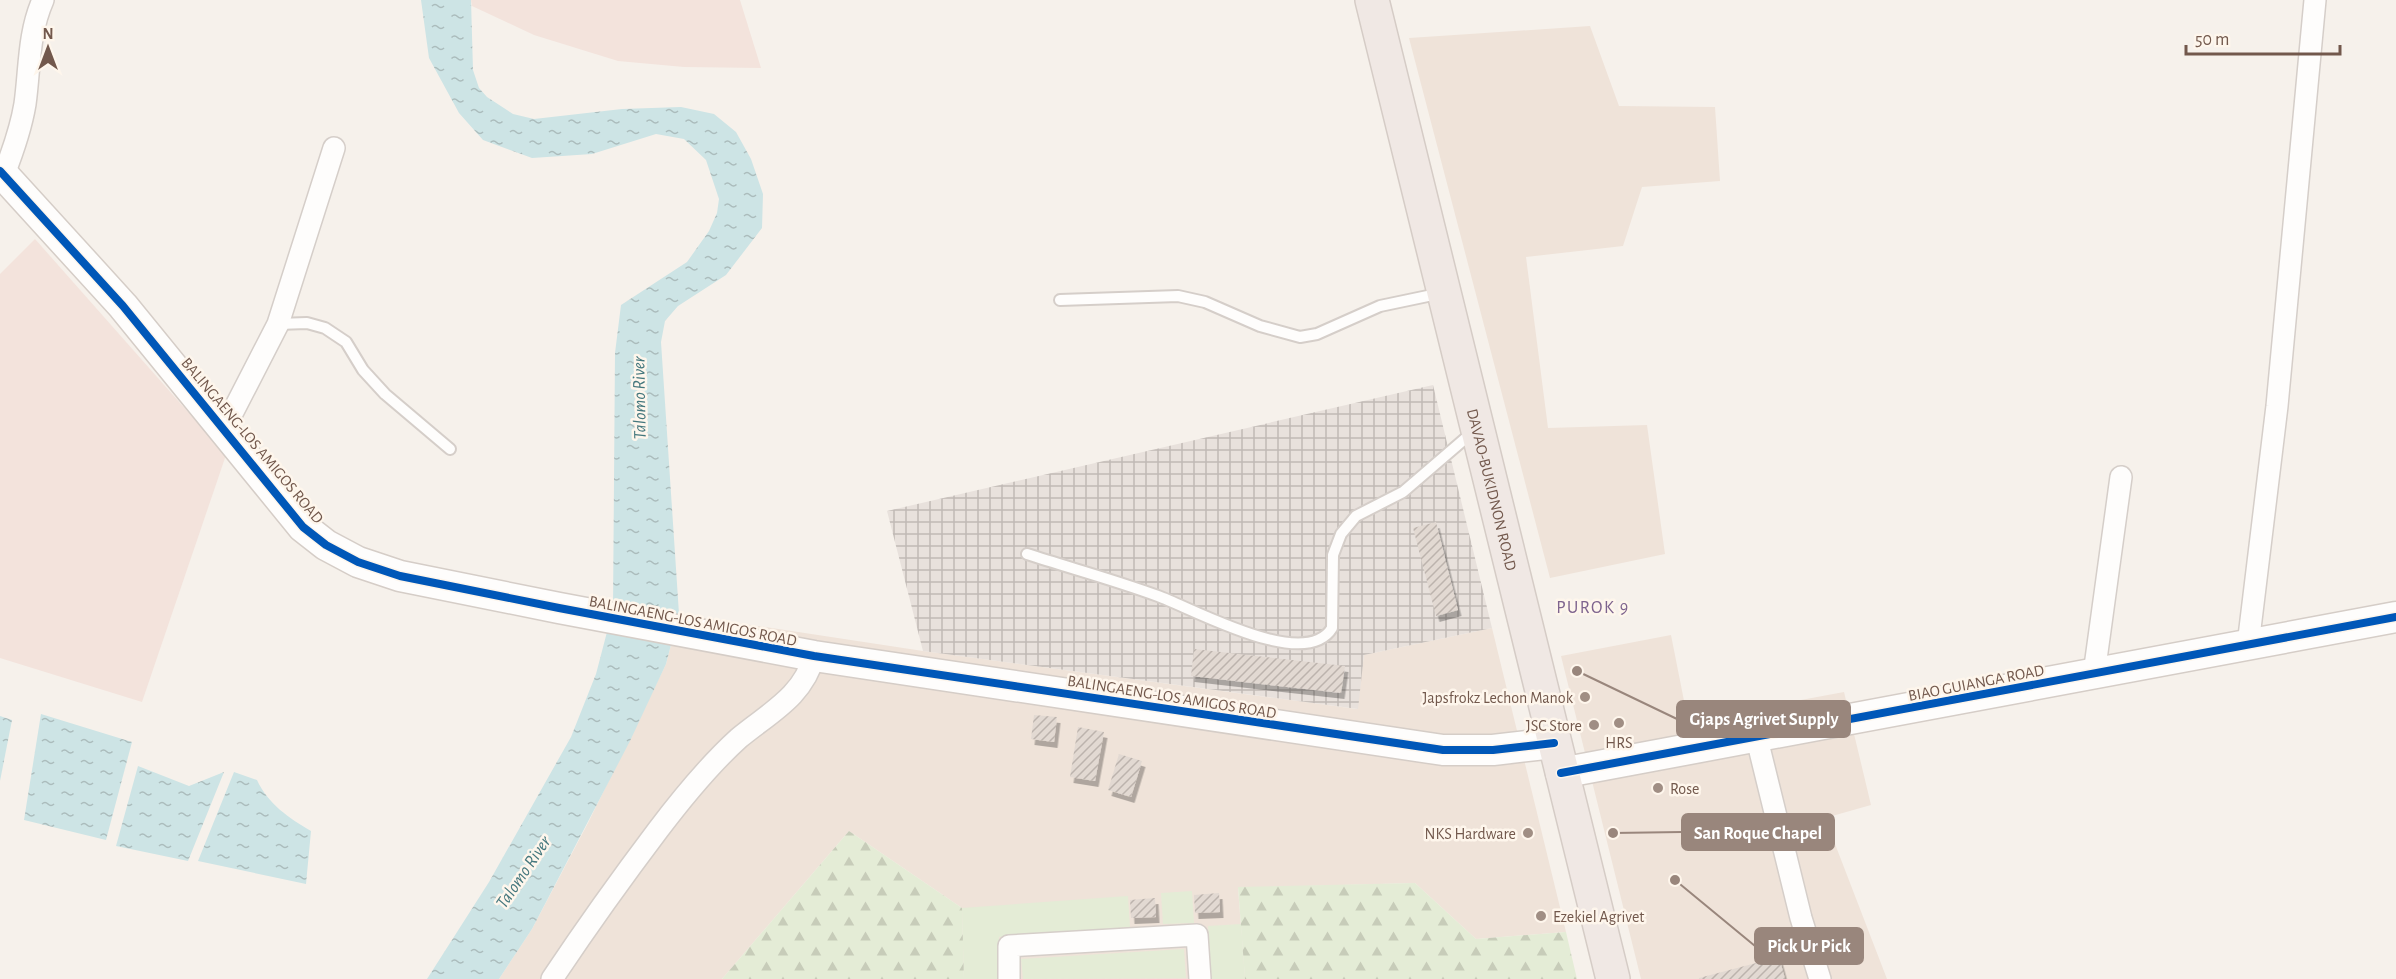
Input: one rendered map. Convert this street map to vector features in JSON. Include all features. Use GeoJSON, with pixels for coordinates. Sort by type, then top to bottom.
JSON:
{"type":"FeatureCollection","features":[{"type":"Feature","properties":{"kind":"highway","name":"DAVAO-BUKIDNON ROAD"},"geometry":{"type":"LineString","coordinates":[[1372,0],[1442,293],[1613,979]]}},
{"type":"Feature","properties":{"kind":"street"},"geometry":{"type":"LineString","coordinates":[[2,173],[20,129],[25,103],[30,35],[43,0]]}},
{"type":"Feature","properties":{"kind":"street"},"geometry":{"type":"LineString","coordinates":[[2248,645],[2277,406],[2315,0]]}},
{"type":"Feature","properties":{"kind":"street"},"geometry":{"type":"LineString","coordinates":[[224,429],[278,324],[334,148]]}},
{"type":"Feature","properties":{"kind":"street","name":"BALINGAENG-LOS AMIGOS ROAD"},"geometry":{"type":"LineString","coordinates":[[2,173],[123,306],[303,527],[326,545],[358,562],[400,576],[814,656],[1443,750],[1493,750],[1557,758]]}},
{"type":"Feature","properties":{"kind":"street"},"geometry":{"type":"LineString","coordinates":[[2094,674],[2121,477]]}},
{"type":"Feature","properties":{"kind":"street","name":"BIAO GUIANGA ROAD"},"geometry":{"type":"LineString","coordinates":[[1557,758],[1756,735],[2396,617]]}},
{"type":"Feature","properties":{"kind":"street"},"geometry":{"type":"LineString","coordinates":[[552,979],[612,891],[698,778],[741,737],[796,692],[805,681],[814,656]]}},
{"type":"Feature","properties":{"kind":"street"},"geometry":{"type":"LineString","coordinates":[[1756,735],[1801,918],[1820,979]]}},
{"type":"Feature","properties":{"kind":"street"},"geometry":{"type":"LineString","coordinates":[[1009,979],[1009,946],[1197,935],[1200,979]]}},
{"type":"Feature","properties":{"kind":"lane"},"geometry":{"type":"LineString","coordinates":[[1060,300],[1178,296],[1204,302],[1260,326],[1300,337],[1317,334],[1380,306],[1442,293]]}},
{"type":"Feature","properties":{"kind":"lane"},"geometry":{"type":"LineString","coordinates":[[278,324],[307,323],[325,328],[346,342],[363,370],[385,394],[450,449]]}},
{"type":"Feature","properties":{"kind":"lane"},"geometry":{"type":"LineString","coordinates":[[1027,554],[1158,596],[1233,628],[1272,641],[1301,643],[1317,641],[1326,637],[1332,628],[1333,555],[1341,534],[1356,516],[1404,492],[1476,429]]}},
{"type":"Feature","properties":{"kind":"shaded area"},"geometry":{"type":"Polygon","coordinates":[[[471,0],[740,0],[761,68],[684,67],[618,61],[534,35],[472,6],[471,0]]]}},
{"type":"Feature","properties":{"kind":"shaded area"},"geometry":{"type":"Polygon","coordinates":[[[1590,26],[1619,106],[1715,107],[1720,181],[1642,187],[1623,246],[1526,257],[1548,428],[1647,425],[1665,554],[1550,578],[1409,38],[1590,26]]]}},
{"type":"Feature","properties":{"kind":"shaded area"},"geometry":{"type":"Polygon","coordinates":[[[35,239],[226,455],[142,702],[0,658],[0,274],[35,239]]]}},
{"type":"Feature","properties":{"kind":"shaded area"},"geometry":{"type":"Polygon","coordinates":[[[1433,385],[1492,628],[1364,655],[1358,709],[923,651],[887,511],[1433,385]]]}},
{"type":"Feature","properties":{"kind":"shaded area"},"geometry":{"type":"Polygon","coordinates":[[[679,614],[923,651],[1357,709],[1364,655],[1492,628],[1566,932],[1476,939],[1415,883],[1238,888],[1245,979],[964,979],[962,908],[849,831],[722,979],[499,979],[532,929],[588,823],[666,664],[679,614]]]}},
{"type":"Feature","properties":{"kind":"shaded area"},"geometry":{"type":"Polygon","coordinates":[[[1671,635],[1688,721],[1844,692],[1871,805],[1825,818],[1887,979],[1641,979],[1561,656],[1671,635]]]}},
{"type":"Feature","properties":{"kind":"green space"},"geometry":{"type":"Polygon","coordinates":[[[849,831],[962,908],[964,979],[722,979],[849,831]]]}},
{"type":"Feature","properties":{"kind":"green space"},"geometry":{"type":"Polygon","coordinates":[[[1415,883],[1476,939],[1566,932],[1577,979],[1245,979],[1238,887],[1415,883]]]}},
{"type":"Feature","properties":{"kind":"green space"},"geometry":{"type":"Polygon","coordinates":[[[1192,891],[1194,923],[1163,924],[1161,893],[1192,891]]]}},
{"type":"Feature","properties":{"kind":"green space"},"geometry":{"type":"Polygon","coordinates":[[[1128,896],[1130,927],[999,937],[999,979],[964,979],[962,908],[1128,896]]]}},
{"type":"Feature","properties":{"kind":"green space"},"geometry":{"type":"Polygon","coordinates":[[[1241,924],[1245,979],[1211,979],[1208,926],[1241,924]]]}},
{"type":"Feature","properties":{"kind":"green space"},"geometry":{"type":"Polygon","coordinates":[[[1184,949],[1186,978],[1023,979],[1021,959],[1184,949]]]}},
{"type":"Feature","properties":{"kind":"water","name":"Talomo River"},"geometry":{"type":"Polygon","coordinates":[[[421,0],[471,0],[473,70],[479,88],[487,97],[513,114],[534,119],[622,109],[681,107],[714,114],[736,132],[751,159],[763,194],[762,228],[726,275],[678,306],[665,321],[661,342],[679,614],[666,664],[630,741],[532,929],[499,979],[427,979],[489,882],[571,737],[596,674],[613,609],[615,353],[621,305],[687,262],[709,231],[717,213],[719,199],[706,160],[684,139],[656,134],[592,154],[532,158],[483,140],[459,113],[429,58],[421,0]]]}},
{"type":"Feature","properties":{"kind":"water"},"geometry":{"type":"Polygon","coordinates":[[[41,714],[132,742],[106,840],[24,820],[41,714]]]}},
{"type":"Feature","properties":{"kind":"water"},"geometry":{"type":"Polygon","coordinates":[[[0,716],[12,720],[0,781],[0,716]]]}},
{"type":"Feature","properties":{"kind":"water"},"geometry":{"type":"Polygon","coordinates":[[[138,766],[189,786],[224,772],[188,861],[116,846],[138,766]]]}},
{"type":"Feature","properties":{"kind":"water"},"geometry":{"type":"Polygon","coordinates":[[[234,772],[257,780],[273,803],[311,831],[306,884],[198,861],[234,772]]]}},
{"type":"Feature","properties":{"kind":"building"},"geometry":{"type":"Polygon","coordinates":[[[1436,522],[1458,610],[1436,616],[1413,528],[1436,522]]]}},
{"type":"Feature","properties":{"kind":"building"},"geometry":{"type":"Polygon","coordinates":[[[1194,649],[1345,666],[1341,693],[1191,676],[1194,649]]]}},
{"type":"Feature","properties":{"kind":"building"},"geometry":{"type":"Polygon","coordinates":[[[1034,715],[1057,717],[1054,742],[1031,739],[1034,715]]]}},
{"type":"Feature","properties":{"kind":"building"},"geometry":{"type":"Polygon","coordinates":[[[1078,727],[1104,732],[1095,781],[1070,777],[1078,727]]]}},
{"type":"Feature","properties":{"kind":"building"},"geometry":{"type":"Polygon","coordinates":[[[1119,754],[1142,761],[1131,797],[1108,790],[1119,754]]]}},
{"type":"Feature","properties":{"kind":"building"},"geometry":{"type":"Polygon","coordinates":[[[1219,893],[1220,912],[1195,913],[1194,895],[1219,893]]]}},
{"type":"Feature","properties":{"kind":"building"},"geometry":{"type":"Polygon","coordinates":[[[1155,898],[1156,917],[1131,918],[1130,900],[1155,898]]]}},
{"type":"Feature","properties":{"kind":"building"},"geometry":{"type":"Polygon","coordinates":[[[1779,957],[1785,979],[1699,979],[1699,978],[1779,957]]]}},
{"type":"Feature","properties":{"kind":"cycle path"},"geometry":{"type":"LineString","coordinates":[[0,171],[123,306],[303,527],[326,545],[358,562],[400,576],[814,656],[1443,750],[1493,750],[1554,743]]}},
{"type":"Feature","properties":{"kind":"cycle path"},"geometry":{"type":"LineString","coordinates":[[1561,773],[2396,617]]}},
{"type":"Feature","properties":{"kind":"place","name":"Gjaps Agrivet Supply"},"geometry":{"type":"Point","coordinates":[1577,671]}},
{"type":"Feature","properties":{"kind":"place","name":"Japsfrokz Lechon Manok"},"geometry":{"type":"Point","coordinates":[1585,697]}},
{"type":"Feature","properties":{"kind":"place","name":"HRS"},"geometry":{"type":"Point","coordinates":[1619,723]}},
{"type":"Feature","properties":{"kind":"place","name":"JSC Store"},"geometry":{"type":"Point","coordinates":[1594,725]}},
{"type":"Feature","properties":{"kind":"place","name":"Rose"},"geometry":{"type":"Point","coordinates":[1658,788]}},
{"type":"Feature","properties":{"kind":"place","name":"NKS Hardware"},"geometry":{"type":"Point","coordinates":[1528,833]}},
{"type":"Feature","properties":{"kind":"place","name":"San Roque Chapel"},"geometry":{"type":"Point","coordinates":[1613,833]}},
{"type":"Feature","properties":{"kind":"place","name":"Pick Ur Pick"},"geometry":{"type":"Point","coordinates":[1675,880]}},
{"type":"Feature","properties":{"kind":"place","name":"Ezekiel Agrivet"},"geometry":{"type":"Point","coordinates":[1541,916]}},
{"type":"Feature","properties":{"kind":"district","name":"PUROK 9"},"geometry":{"type":"Point","coordinates":[1593,607]}}]}
